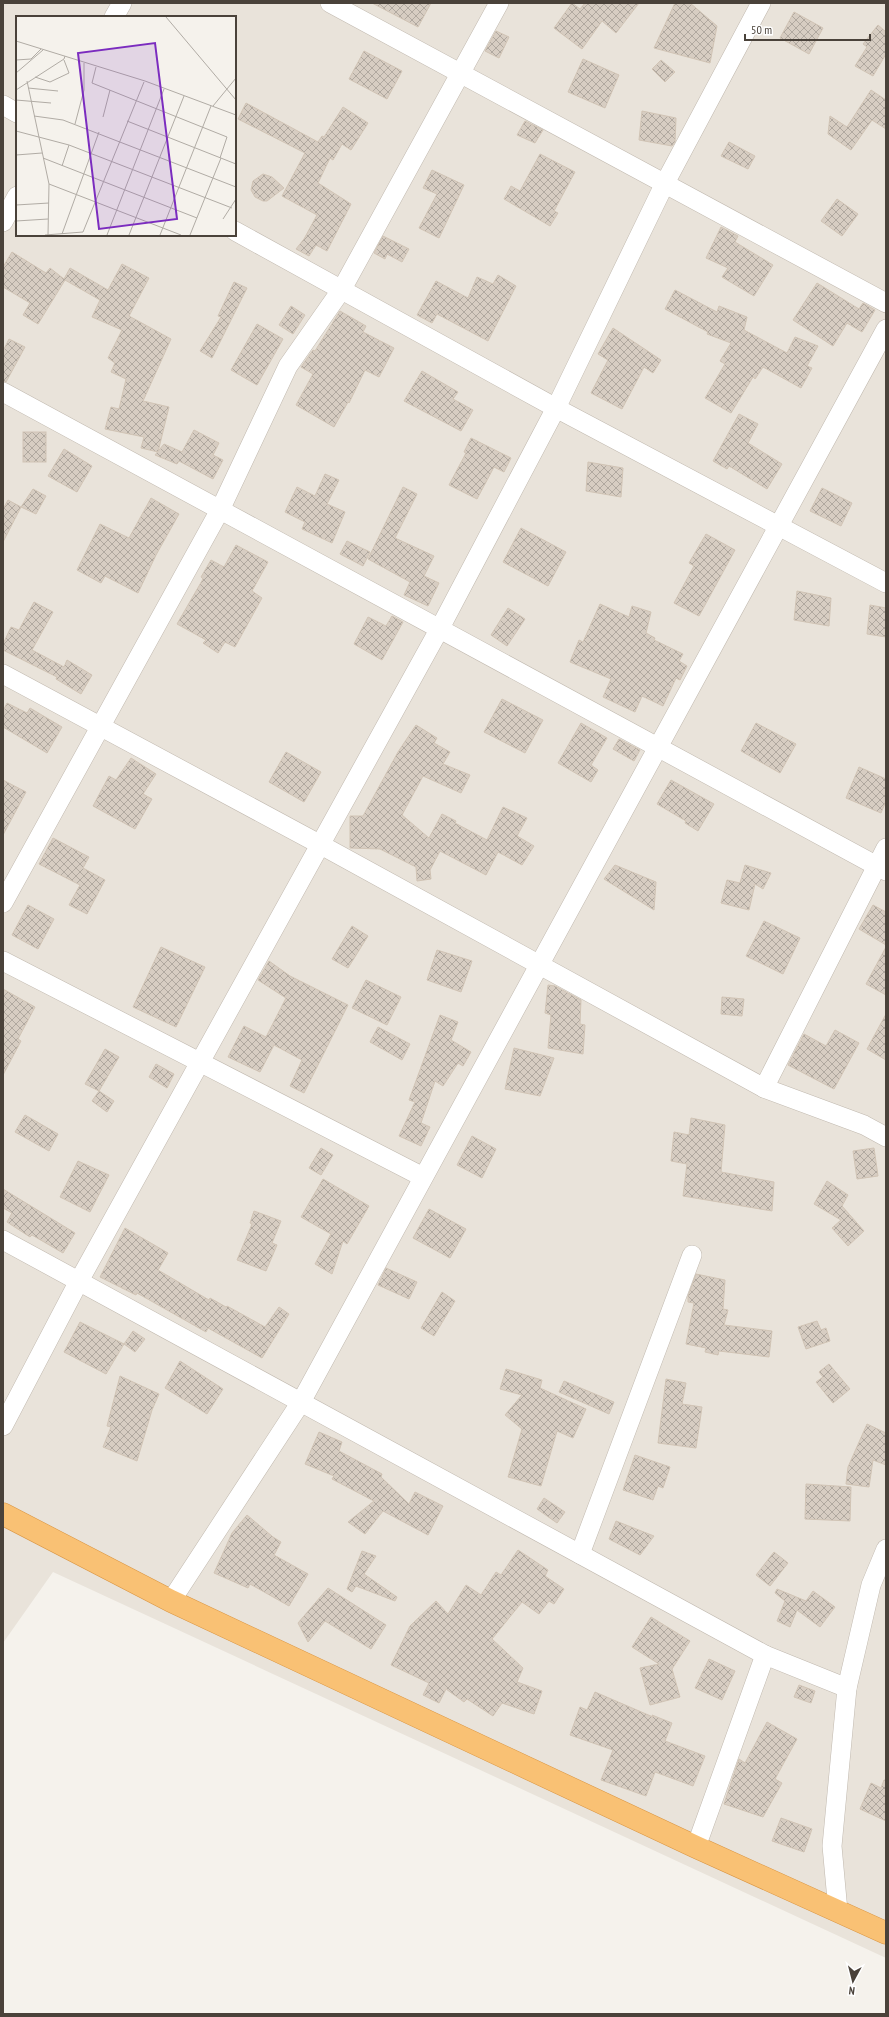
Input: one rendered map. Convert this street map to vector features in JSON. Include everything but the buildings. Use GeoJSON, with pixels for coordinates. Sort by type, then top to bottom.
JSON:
{"type":"FeatureCollection","features":[{"type":"Feature","properties":{"kind":"highway"},"geometry":{"type":"LineString","coordinates":[[3,1514],[171,1601],[696,1847],[886,1933]]}},
{"type":"Feature","properties":{"kind":"street"},"geometry":{"type":"LineString","coordinates":[[115,16],[122,3]]}},
{"type":"Feature","properties":{"kind":"street"},"geometry":{"type":"LineString","coordinates":[[330,3],[886,303]]}},
{"type":"Feature","properties":{"kind":"street"},"geometry":{"type":"LineString","coordinates":[[3,903],[220,510],[288,366],[342,289],[499,3]]}},
{"type":"Feature","properties":{"kind":"street"},"geometry":{"type":"LineString","coordinates":[[3,1426],[79,1281],[440,628],[556,408],[665,183],[761,3]]}},
{"type":"Feature","properties":{"kind":"street"},"geometry":{"type":"LineString","coordinates":[[3,105],[16,112]]}},
{"type":"Feature","properties":{"kind":"street"},"geometry":{"type":"LineString","coordinates":[[3,222],[16,198]]}},
{"type":"Feature","properties":{"kind":"street"},"geometry":{"type":"LineString","coordinates":[[236,232],[556,408],[886,583]]}},
{"type":"Feature","properties":{"kind":"street"},"geometry":{"type":"LineString","coordinates":[[171,1601],[301,1402],[886,330]]}},
{"type":"Feature","properties":{"kind":"street"},"geometry":{"type":"LineString","coordinates":[[3,392],[440,628],[881,869]]}},
{"type":"Feature","properties":{"kind":"street"},"geometry":{"type":"LineString","coordinates":[[3,674],[321,845],[764,1088],[864,1125],[886,1137]]}},
{"type":"Feature","properties":{"kind":"street"},"geometry":{"type":"LineString","coordinates":[[764,1088],[881,869],[886,848]]}},
{"type":"Feature","properties":{"kind":"street"},"geometry":{"type":"LineString","coordinates":[[3,962],[423,1177]]}},
{"type":"Feature","properties":{"kind":"street"},"geometry":{"type":"LineString","coordinates":[[3,1240],[765,1655],[846,1688]]}},
{"type":"Feature","properties":{"kind":"street"},"geometry":{"type":"LineString","coordinates":[[580,1554],[692,1255]]}},
{"type":"Feature","properties":{"kind":"street"},"geometry":{"type":"LineString","coordinates":[[838,1911],[832,1846],[846,1688],[871,1585],[886,1549]]}},
{"type":"Feature","properties":{"kind":"street"},"geometry":{"type":"LineString","coordinates":[[696,1847],[765,1655]]}},
{"type":"Feature","properties":{"kind":"shaded area"},"geometry":{"type":"Polygon","coordinates":[[[3,3],[886,3],[886,1958],[53,1572],[3,1643],[3,3]]]}}]}
